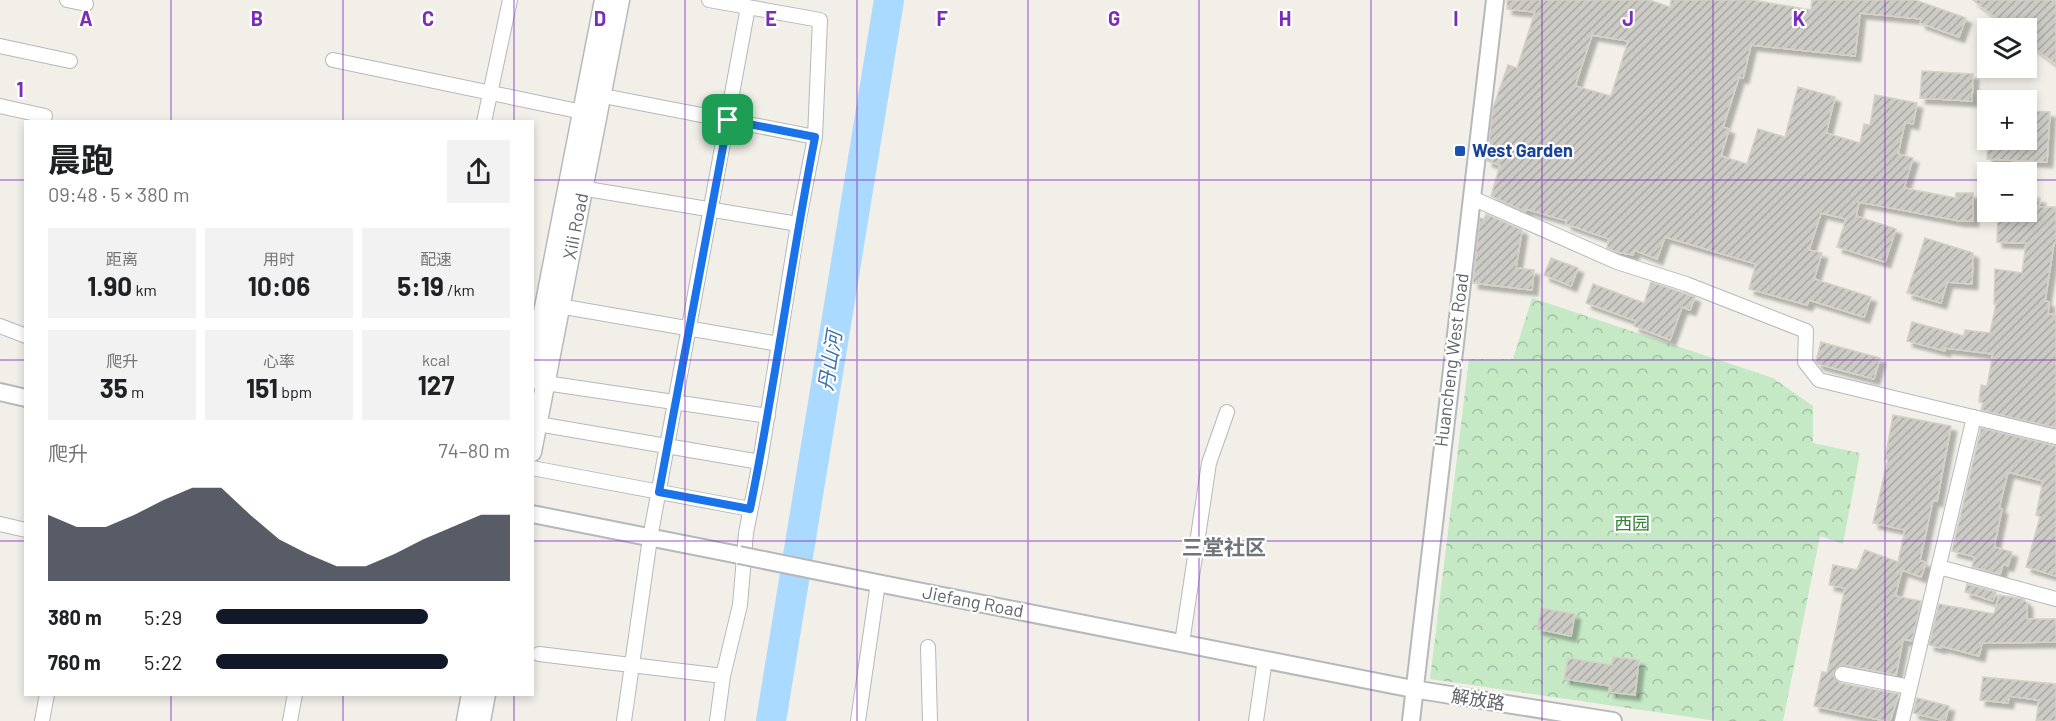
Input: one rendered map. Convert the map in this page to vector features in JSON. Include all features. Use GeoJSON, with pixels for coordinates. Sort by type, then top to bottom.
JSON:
{"type":"FeatureCollection","features":[{"type":"Feature","properties":{"kind":"main road","name":"Xili Road"},"geometry":{"type":"LineString","coordinates":[[593,94],[604,0]]}},
{"type":"Feature","properties":{"kind":"main road","name":"Xili Road"},"geometry":{"type":"LineString","coordinates":[[535,423],[539,382],[589,113],[620,0]]}},
{"type":"Feature","properties":{"kind":"main road","name":"Xili Road"},"geometry":{"type":"LineString","coordinates":[[534,363],[553,304]]}},
{"type":"Feature","properties":{"kind":"main road"},"geometry":{"type":"LineString","coordinates":[[465,721],[471,696]]}},
{"type":"Feature","properties":{"kind":"main road"},"geometry":{"type":"LineString","coordinates":[[481,721],[486,696]]}},
{"type":"Feature","properties":{"kind":"street"},"geometry":{"type":"LineString","coordinates":[[67,0],[86,4]]}},
{"type":"Feature","properties":{"kind":"street"},"geometry":{"type":"LineString","coordinates":[[484,120],[510,0]]}},
{"type":"Feature","properties":{"kind":"street"},"geometry":{"type":"LineString","coordinates":[[709,0],[820,20],[815,137],[750,509],[743,555],[741,605],[723,676],[717,721]]}},
{"type":"Feature","properties":{"kind":"street","name":"Huancheng West Road"},"geometry":{"type":"LineString","coordinates":[[1411,721],[1495,0]]}},
{"type":"Feature","properties":{"kind":"street"},"geometry":{"type":"LineString","coordinates":[[624,721],[650,538],[748,7]]}},
{"type":"Feature","properties":{"kind":"street"},"geometry":{"type":"LineString","coordinates":[[0,46],[70,61]]}},
{"type":"Feature","properties":{"kind":"street"},"geometry":{"type":"LineString","coordinates":[[333,60],[589,113]]}},
{"type":"Feature","properties":{"kind":"street"},"geometry":{"type":"LineString","coordinates":[[593,94],[815,137]]}},
{"type":"Feature","properties":{"kind":"street"},"geometry":{"type":"LineString","coordinates":[[0,106],[45,116]]}},
{"type":"Feature","properties":{"kind":"street"},"geometry":{"type":"LineString","coordinates":[[575,187],[798,224]]}},
{"type":"Feature","properties":{"kind":"street"},"geometry":{"type":"LineString","coordinates":[[1472,198],[1617,262],[1686,284],[1806,331],[1805,362],[1819,380],[2056,438]]}},
{"type":"Feature","properties":{"kind":"street"},"geometry":{"type":"LineString","coordinates":[[553,304],[779,344]]}},
{"type":"Feature","properties":{"kind":"street"},"geometry":{"type":"LineString","coordinates":[[0,326],[24,335]]}},
{"type":"Feature","properties":{"kind":"street"},"geometry":{"type":"LineString","coordinates":[[539,382],[768,416]]}},
{"type":"Feature","properties":{"kind":"street"},"geometry":{"type":"LineString","coordinates":[[0,392],[24,398]]}},
{"type":"Feature","properties":{"kind":"street"},"geometry":{"type":"LineString","coordinates":[[1182,643],[1209,463],[1227,412]]}},
{"type":"Feature","properties":{"kind":"street"},"geometry":{"type":"LineString","coordinates":[[1902,721],[1974,417]]}},
{"type":"Feature","properties":{"kind":"street"},"geometry":{"type":"LineString","coordinates":[[535,423],[760,462]]}},
{"type":"Feature","properties":{"kind":"street"},"geometry":{"type":"LineString","coordinates":[[534,468],[750,509]]}},
{"type":"Feature","properties":{"kind":"street","name":"Jiefang Road"},"geometry":{"type":"LineString","coordinates":[[534,514],[1413,689]]}},
{"type":"Feature","properties":{"kind":"street"},"geometry":{"type":"LineString","coordinates":[[0,524],[24,530]]}},
{"type":"Feature","properties":{"kind":"street"},"geometry":{"type":"LineString","coordinates":[[1939,567],[2056,599]]}},
{"type":"Feature","properties":{"kind":"street"},"geometry":{"type":"LineString","coordinates":[[858,721],[870,581]]}},
{"type":"Feature","properties":{"kind":"street"},"geometry":{"type":"LineString","coordinates":[[928,647],[930,721]]}},
{"type":"Feature","properties":{"kind":"street"},"geometry":{"type":"LineString","coordinates":[[539,654],[723,676]]}},
{"type":"Feature","properties":{"kind":"street"},"geometry":{"type":"LineString","coordinates":[[1256,721],[1264,659]]}},
{"type":"Feature","properties":{"kind":"street"},"geometry":{"type":"LineString","coordinates":[[1842,674],[1910,687]]}},
{"type":"Feature","properties":{"kind":"street","name":"解放路"},"geometry":{"type":"LineString","coordinates":[[1413,689],[1578,718],[1613,721]]}},
{"type":"Feature","properties":{"kind":"street"},"geometry":{"type":"LineString","coordinates":[[42,721],[47,696]]}},
{"type":"Feature","properties":{"kind":"street"},"geometry":{"type":"LineString","coordinates":[[290,721],[295,696]]}},
{"type":"Feature","properties":{"kind":"green space","name":"西园"},"geometry":{"type":"Polygon","coordinates":[[[1532,298],[1773,378],[1813,406],[1813,443],[1860,453],[1843,544],[1820,536],[1783,721],[1717,721],[1430,679],[1469,359],[1513,359],[1532,298]]]}},
{"type":"Feature","properties":{"kind":"building"},"geometry":{"type":"Polygon","coordinates":[[[1507,0],[1649,0],[1670,7],[1671,0],[1752,0],[1811,10],[1812,0],[1915,0],[1966,18],[1959,37],[1920,23],[1922,19],[1860,13],[1855,56],[1751,45],[1743,78],[1739,77],[1723,127],[1729,129],[1721,156],[1747,164],[1758,129],[1785,137],[1798,87],[1835,97],[1826,133],[1860,143],[1864,124],[1870,125],[1875,95],[1917,103],[1913,124],[1905,122],[1898,154],[1913,158],[1904,188],[1956,198],[1956,193],[1973,193],[1973,221],[1960,221],[1859,202],[1856,216],[1896,229],[1885,262],[1837,247],[1846,219],[1821,213],[1809,250],[1822,253],[1814,279],[1871,297],[1864,317],[1809,300],[1807,305],[1749,289],[1756,264],[1665,237],[1657,259],[1634,250],[1633,255],[1617,252],[1607,248],[1609,239],[1566,224],[1567,221],[1526,209],[1525,212],[1491,196],[1500,165],[1487,161],[1493,108],[1508,65],[1517,68],[1535,12],[1507,9],[1507,0]],[[1592,35],[1575,86],[1611,96],[1628,41],[1592,35]]]}},
{"type":"Feature","properties":{"kind":"building"},"geometry":{"type":"Polygon","coordinates":[[[1973,0],[2056,0],[2056,64],[2037,50],[2037,18],[1996,18],[1973,0]]]}},
{"type":"Feature","properties":{"kind":"building"},"geometry":{"type":"Polygon","coordinates":[[[1922,71],[1973,74],[1972,101],[1920,98],[1922,71]]]}},
{"type":"Feature","properties":{"kind":"building"},"geometry":{"type":"Polygon","coordinates":[[[2037,111],[2050,112],[2047,162],[1987,159],[1987,150],[2037,150],[2037,111]]]}},
{"type":"Feature","properties":{"kind":"building"},"geometry":{"type":"Polygon","coordinates":[[[2037,198],[2040,198],[2039,207],[2056,207],[2056,243],[2054,243],[2045,301],[2049,302],[2048,314],[2056,315],[2056,428],[1981,410],[1983,403],[1979,402],[1981,385],[1987,386],[1993,354],[1945,348],[1945,351],[1907,341],[1912,322],[1964,336],[1965,330],[1990,333],[1996,304],[1994,304],[1995,269],[2022,273],[2026,243],[1997,242],[1998,222],[2037,222],[2037,198]]]}},
{"type":"Feature","properties":{"kind":"building"},"geometry":{"type":"Polygon","coordinates":[[[1486,214],[1522,230],[1516,268],[1534,270],[1532,290],[1473,283],[1480,218],[1484,219],[1486,214]]]}},
{"type":"Feature","properties":{"kind":"building"},"geometry":{"type":"Polygon","coordinates":[[[1925,238],[1973,253],[1972,284],[1947,282],[1941,303],[1907,293],[1925,238]]]}},
{"type":"Feature","properties":{"kind":"building"},"geometry":{"type":"Polygon","coordinates":[[[1551,258],[1578,268],[1571,286],[1544,275],[1551,258]]]}},
{"type":"Feature","properties":{"kind":"building"},"geometry":{"type":"Polygon","coordinates":[[[1651,282],[1695,297],[1690,310],[1682,307],[1670,340],[1634,326],[1636,321],[1586,303],[1593,284],[1644,303],[1651,282]]]}},
{"type":"Feature","properties":{"kind":"building"},"geometry":{"type":"Polygon","coordinates":[[[1821,342],[1880,358],[1874,379],[1818,364],[1816,361],[1821,342]]]}},
{"type":"Feature","properties":{"kind":"building"},"geometry":{"type":"Polygon","coordinates":[[[1893,415],[1951,426],[1937,501],[1933,500],[1920,560],[1926,563],[1921,577],[1902,570],[1895,596],[1921,601],[1912,641],[1903,639],[1896,675],[1844,665],[1839,666],[1833,672],[1834,677],[1840,683],[1899,694],[1890,721],[1885,721],[1814,706],[1822,672],[1827,673],[1845,588],[1829,585],[1833,565],[1857,570],[1865,550],[1898,562],[1905,530],[1873,523],[1888,459],[1885,459],[1893,415]]]}},
{"type":"Feature","properties":{"kind":"building"},"geometry":{"type":"Polygon","coordinates":[[[1981,428],[2056,446],[2056,576],[2026,567],[2040,517],[2036,515],[2043,481],[2008,472],[1999,508],[2002,509],[1994,547],[2012,552],[2008,566],[2003,564],[2000,574],[1972,567],[1975,557],[1952,551],[1981,428]]]}},
{"type":"Feature","properties":{"kind":"building"},"geometry":{"type":"Polygon","coordinates":[[[1967,584],[1996,592],[1993,601],[1965,592],[1967,584]]]}},
{"type":"Feature","properties":{"kind":"building"},"geometry":{"type":"Polygon","coordinates":[[[1999,595],[2023,599],[2027,603],[2027,619],[2056,619],[2056,642],[1982,643],[1979,656],[1929,645],[1939,604],[1994,614],[1999,595]]]}},
{"type":"Feature","properties":{"kind":"building"},"geometry":{"type":"Polygon","coordinates":[[[1541,608],[1575,614],[1571,636],[1537,629],[1541,608]]]}},
{"type":"Feature","properties":{"kind":"building"},"geometry":{"type":"Polygon","coordinates":[[[1613,657],[1639,660],[1635,695],[1609,692],[1610,686],[1564,679],[1568,658],[1612,665],[1613,657]]]}},
{"type":"Feature","properties":{"kind":"building"},"geometry":{"type":"Polygon","coordinates":[[[1983,677],[2056,684],[2056,721],[2036,721],[2039,700],[2009,696],[2008,703],[1980,700],[1983,677]]]}},
{"type":"Feature","properties":{"kind":"building"},"geometry":{"type":"Polygon","coordinates":[[[1917,698],[1949,706],[1945,721],[1913,713],[1917,698]]]}},
{"type":"Feature","properties":{"kind":"waterway","name":"丹山河"},"geometry":{"type":"LineString","coordinates":[[771,721],[889,0]]}},
{"type":"Feature","properties":{"kind":"place","name":"West Garden"},"geometry":{"type":"Point","coordinates":[1460,151]}},
{"type":"Feature","properties":{"kind":"district","name":"三堂社区"},"geometry":{"type":"Point","coordinates":[1224,548]}},
{"type":"Feature","properties":{"kind":"route"},"geometry":{"type":"LineString","coordinates":[[728,120],[815,137],[750,509],[659,492],[728,120]]}}]}
